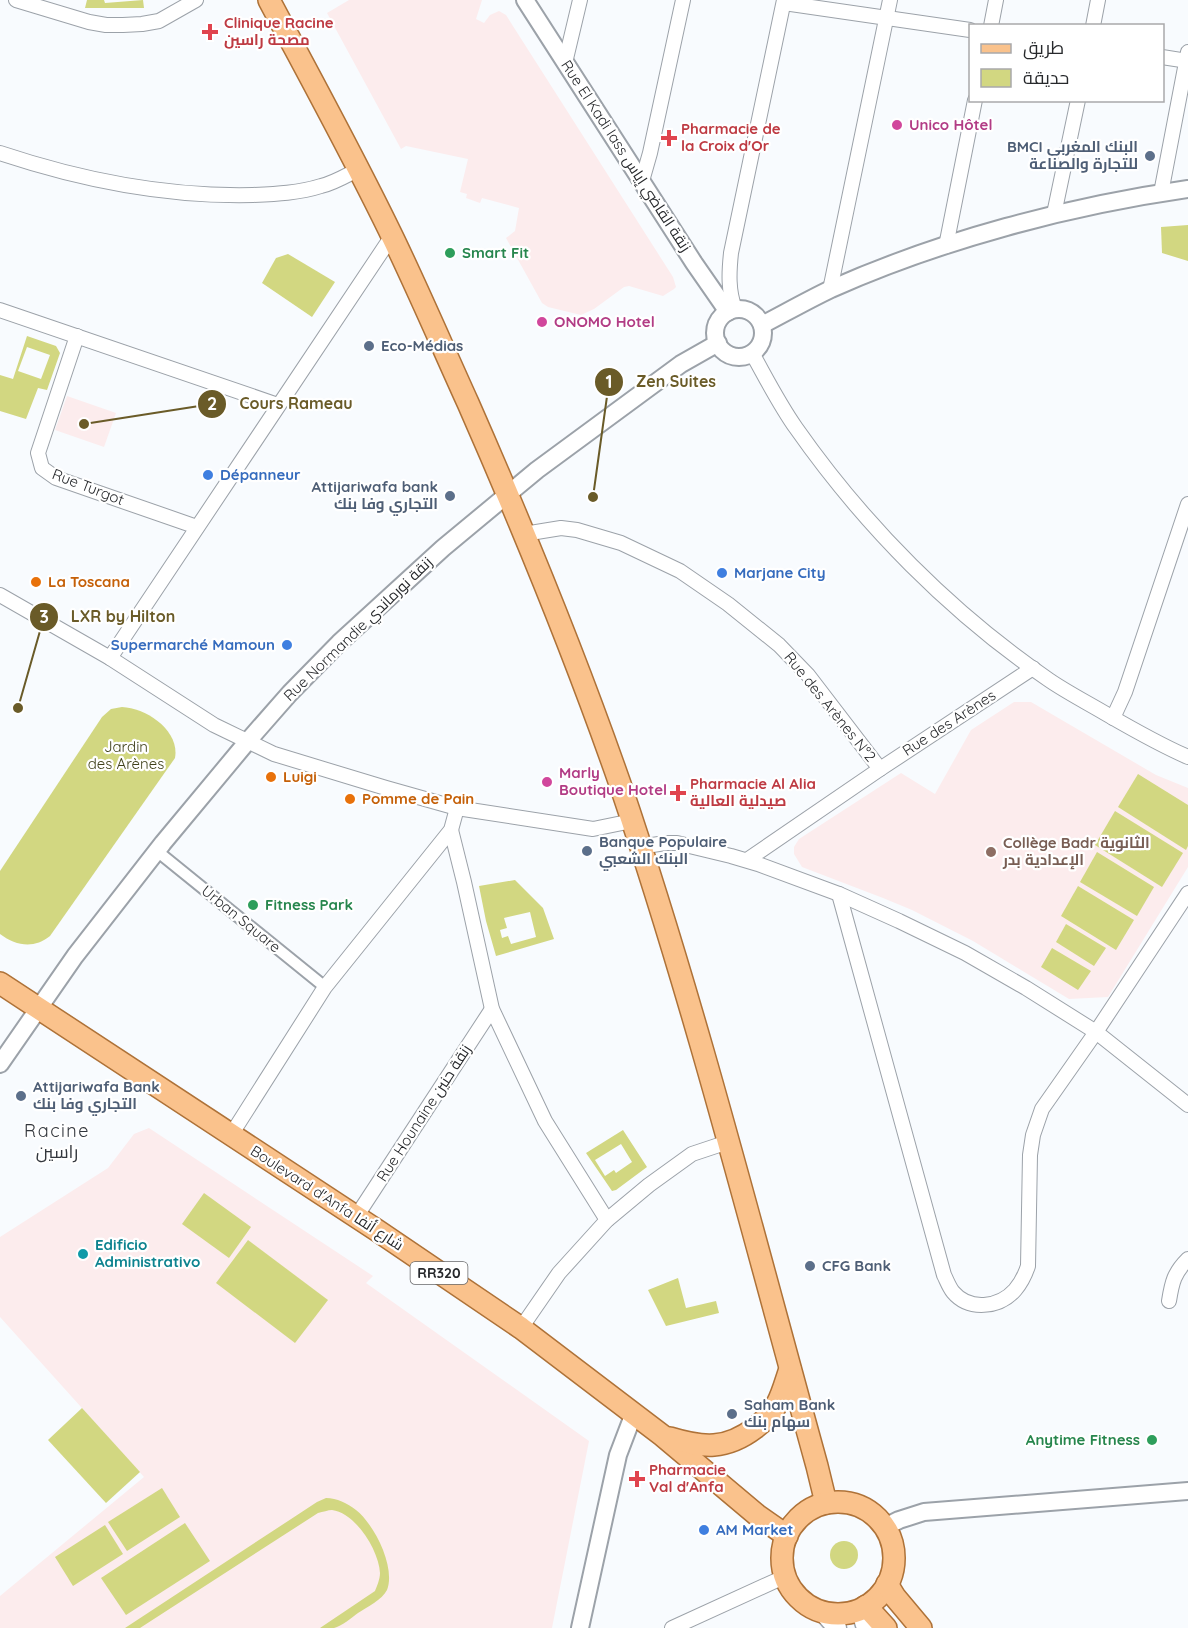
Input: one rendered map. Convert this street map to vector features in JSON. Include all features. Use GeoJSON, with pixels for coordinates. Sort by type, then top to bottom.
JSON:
{"type":"FeatureCollection","features":[{"type":"Feature","properties":{"kind":"main road"},"geometry":{"type":"LineString","coordinates":[[269,0],[359,169],[420,296],[508,494],[573,657],[619,783],[667,928],[826,1503]]}},
{"type":"Feature","properties":{"kind":"main road","name":"Boulevard d'Anfa شارع أنفا"},"geometry":{"type":"LineString","coordinates":[[0,983],[521,1328],[634,1413],[757,1515],[787,1536]]}},
{"type":"Feature","properties":{"kind":"main road"},"geometry":{"type":"LineString","coordinates":[[663,1436],[701,1445],[717,1446],[742,1437],[774,1410],[790,1369]]}},
{"type":"Feature","properties":{"kind":"main road"},"geometry":{"type":"LineString","coordinates":[[864,1614],[888,1584],[892,1572],[894,1552],[885,1527],[870,1512],[848,1503],[826,1503],[811,1509],[796,1521],[787,1536],[783,1557],[786,1576],[795,1592],[801,1599],[822,1611],[864,1614],[886,1628]]}},
{"type":"Feature","properties":{"kind":"main road"},"geometry":{"type":"LineString","coordinates":[[888,1584],[904,1609],[921,1628]]}},
{"type":"Feature","properties":{"kind":"main road"},"geometry":{"type":"LineString","coordinates":[[822,1611],[837,1628]]}},
{"type":"Feature","properties":{"kind":"street"},"geometry":{"type":"LineString","coordinates":[[16,0],[89,22],[114,25],[159,21],[196,0]]}},
{"type":"Feature","properties":{"kind":"street","name":"Rue El Kadi Iass زنقة القاضي إياس"},"geometry":{"type":"LineString","coordinates":[[525,0],[694,263],[731,310]]}},
{"type":"Feature","properties":{"kind":"street"},"geometry":{"type":"LineString","coordinates":[[566,63],[580,0]]}},
{"type":"Feature","properties":{"kind":"street"},"geometry":{"type":"LineString","coordinates":[[642,181],[683,0]]}},
{"type":"Feature","properties":{"kind":"street"},"geometry":{"type":"LineString","coordinates":[[830,290],[890,0]]}},
{"type":"Feature","properties":{"kind":"street"},"geometry":{"type":"LineString","coordinates":[[991,24],[996,0]]}},
{"type":"Feature","properties":{"kind":"street"},"geometry":{"type":"LineString","coordinates":[[1093,24],[1098,0]]}},
{"type":"Feature","properties":{"kind":"street"},"geometry":{"type":"LineString","coordinates":[[731,310],[731,253],[784,1],[969,30]]}},
{"type":"Feature","properties":{"kind":"street"},"geometry":{"type":"LineString","coordinates":[[1161,193],[1187,58],[1164,57]]}},
{"type":"Feature","properties":{"kind":"street"},"geometry":{"type":"LineString","coordinates":[[945,246],[975,102]]}},
{"type":"Feature","properties":{"kind":"street"},"geometry":{"type":"LineString","coordinates":[[1054,214],[1078,102]]}},
{"type":"Feature","properties":{"kind":"street"},"geometry":{"type":"LineString","coordinates":[[0,153],[105,181],[162,190],[229,195],[294,192],[322,186],[359,169]]}},
{"type":"Feature","properties":{"kind":"street"},"geometry":{"type":"LineString","coordinates":[[762,325],[830,290],[945,246],[1054,214],[1188,189]]}},
{"type":"Feature","properties":{"kind":"street"},"geometry":{"type":"LineString","coordinates":[[110,658],[392,236]]}},
{"type":"Feature","properties":{"kind":"street"},"geometry":{"type":"LineString","coordinates":[[743,309],[752,313],[758,317],[762,325],[762,341],[752,353],[744,356],[732,355],[724,351],[718,343],[717,324],[721,317],[731,310],[743,309]]}},
{"type":"Feature","properties":{"kind":"street"},"geometry":{"type":"LineString","coordinates":[[0,310],[278,405]]}},
{"type":"Feature","properties":{"kind":"street","name":"Rue Turgot"},"geometry":{"type":"LineString","coordinates":[[77,336],[38,453],[42,468],[56,478],[197,527]]}},
{"type":"Feature","properties":{"kind":"street","name":"Rue Normandie زنقة نورماندي"},"geometry":{"type":"LineString","coordinates":[[0,1064],[75,956],[157,851],[290,693],[370,614],[450,542],[537,470],[681,364],[718,343]]}},
{"type":"Feature","properties":{"kind":"street"},"geometry":{"type":"LineString","coordinates":[[752,353],[780,404],[825,467],[868,519],[937,590],[1051,681],[1113,718],[1188,757]]}},
{"type":"Feature","properties":{"kind":"street"},"geometry":{"type":"LineString","coordinates":[[1113,718],[1125,692],[1188,504]]}},
{"type":"Feature","properties":{"kind":"street","name":"Rue des Arènes N°2"},"geometry":{"type":"LineString","coordinates":[[524,534],[561,528],[577,530],[621,543],[680,571],[728,604],[778,645],[808,675],[880,769]]}},
{"type":"Feature","properties":{"kind":"street"},"geometry":{"type":"LineString","coordinates":[[0,595],[110,658],[214,724],[247,742],[298,762],[457,808],[593,829],[632,821]]}},
{"type":"Feature","properties":{"kind":"street","name":"Rue des Arènes"},"geometry":{"type":"LineString","coordinates":[[747,860],[1032,668]]}},
{"type":"Feature","properties":{"kind":"street"},"geometry":{"type":"LineString","coordinates":[[231,1135],[325,987],[451,830],[457,808]]}},
{"type":"Feature","properties":{"kind":"street"},"geometry":{"type":"LineString","coordinates":[[451,830],[492,1009],[545,1121],[607,1220]]}},
{"type":"Feature","properties":{"kind":"street"},"geometry":{"type":"LineString","coordinates":[[640,847],[677,843],[747,860],[839,894],[965,953],[1096,1032],[1188,1105]]}},
{"type":"Feature","properties":{"kind":"street","name":"Urban Square"},"geometry":{"type":"LineString","coordinates":[[157,851],[325,987]]}},
{"type":"Feature","properties":{"kind":"street"},"geometry":{"type":"LineString","coordinates":[[839,894],[861,967],[944,1275],[953,1292],[969,1304],[988,1305],[1004,1300],[1016,1290],[1028,1266],[1029,1171],[1033,1135],[1045,1104],[1096,1032],[1188,893]]}},
{"type":"Feature","properties":{"kind":"street","name":"Rue Hounaine زنقة حنين"},"geometry":{"type":"LineString","coordinates":[[356,1217],[492,1009]]}},
{"type":"Feature","properties":{"kind":"street"},"geometry":{"type":"LineString","coordinates":[[521,1328],[559,1273],[607,1220],[649,1185],[692,1154],[728,1142]]}},
{"type":"Feature","properties":{"kind":"street"},"geometry":{"type":"LineString","coordinates":[[1169,1301],[1171,1287],[1178,1269],[1188,1259]]}},
{"type":"Feature","properties":{"kind":"street"},"geometry":{"type":"LineString","coordinates":[[580,1628],[618,1455],[634,1413]]}},
{"type":"Feature","properties":{"kind":"street"},"geometry":{"type":"LineString","coordinates":[[885,1527],[924,1512],[1188,1491]]}},
{"type":"Feature","properties":{"kind":"street"},"geometry":{"type":"LineString","coordinates":[[672,1628],[786,1576]]}},
{"type":"Feature","properties":{"kind":"shaded area"},"geometry":{"type":"Polygon","coordinates":[[[349,0],[482,0],[476,19],[484,23],[490,15],[499,11],[506,15],[673,277],[676,287],[663,296],[629,286],[624,287],[594,309],[581,315],[548,307],[542,303],[506,238],[515,231],[519,208],[482,198],[480,203],[466,198],[467,194],[460,192],[468,159],[406,146],[401,149],[327,13],[349,0]]]}},
{"type":"Feature","properties":{"kind":"shaded area"},"geometry":{"type":"Polygon","coordinates":[[[67,396],[116,413],[104,447],[55,430],[67,396]]]}},
{"type":"Feature","properties":{"kind":"shaded area","name":"Collège Badr الثانوية الإعدادية بدر"},"geometry":{"type":"Polygon","coordinates":[[[1014,702],[1031,702],[1156,775],[1188,788],[1188,867],[1108,997],[1069,999],[973,941],[912,910],[802,867],[794,854],[794,847],[799,839],[901,773],[935,794],[971,730],[1014,702]]]}},
{"type":"Feature","properties":{"kind":"shaded area"},"geometry":{"type":"Polygon","coordinates":[[[149,1128],[373,1276],[366,1283],[589,1441],[552,1628],[0,1628],[0,1596],[144,1477],[0,1317],[0,1237],[108,1168],[134,1134],[149,1128]]]}},
{"type":"Feature","properties":{"kind":"green space"},"geometry":{"type":"Polygon","coordinates":[[[87,0],[104,0],[105,3],[143,0],[144,8],[85,8],[87,0]]]}},
{"type":"Feature","properties":{"kind":"green space"},"geometry":{"type":"Polygon","coordinates":[[[1188,225],[1188,261],[1162,253],[1161,227],[1188,225]]]}},
{"type":"Feature","properties":{"kind":"green space"},"geometry":{"type":"Polygon","coordinates":[[[288,254],[335,282],[312,317],[262,283],[276,258],[288,254]]]}},
{"type":"Feature","properties":{"kind":"green space"},"geometry":{"type":"Polygon","coordinates":[[[27,336],[56,346],[60,353],[47,390],[38,388],[26,419],[0,411],[0,375],[13,379],[27,336]],[[27,347],[18,371],[41,379],[50,355],[27,347]]]}},
{"type":"Feature","properties":{"kind":"green space","name":"Jardin des Arènes"},"geometry":{"type":"Polygon","coordinates":[[[122,707],[142,712],[160,723],[172,739],[175,758],[50,936],[31,944],[12,941],[0,934],[0,871],[102,717],[111,709],[122,707]]]}},
{"type":"Feature","properties":{"kind":"green space"},"geometry":{"type":"Polygon","coordinates":[[[1138,774],[1188,805],[1188,846],[1186,850],[1118,807],[1138,774]]]}},
{"type":"Feature","properties":{"kind":"green space"},"geometry":{"type":"Polygon","coordinates":[[[1115,811],[1183,853],[1162,887],[1095,845],[1115,811]]]}},
{"type":"Feature","properties":{"kind":"green space"},"geometry":{"type":"Polygon","coordinates":[[[1097,852],[1154,887],[1137,916],[1080,882],[1097,852]]]}},
{"type":"Feature","properties":{"kind":"green space"},"geometry":{"type":"Polygon","coordinates":[[[515,880],[543,908],[554,939],[496,956],[479,886],[515,880]],[[530,912],[504,918],[507,928],[500,930],[502,938],[508,936],[511,944],[536,937],[530,912]]]}},
{"type":"Feature","properties":{"kind":"green space"},"geometry":{"type":"Polygon","coordinates":[[[1078,886],[1134,920],[1116,950],[1061,916],[1078,886]]]}},
{"type":"Feature","properties":{"kind":"green space"},"geometry":{"type":"Polygon","coordinates":[[[1066,924],[1106,948],[1094,966],[1056,942],[1066,924]]]}},
{"type":"Feature","properties":{"kind":"green space"},"geometry":{"type":"Polygon","coordinates":[[[1052,948],[1091,971],[1078,990],[1041,967],[1052,948]]]}},
{"type":"Feature","properties":{"kind":"green space"},"geometry":{"type":"Polygon","coordinates":[[[623,1130],[647,1167],[612,1191],[586,1153],[623,1130]],[[621,1144],[595,1160],[605,1176],[614,1170],[616,1173],[632,1162],[621,1144]]]}},
{"type":"Feature","properties":{"kind":"green space"},"geometry":{"type":"Polygon","coordinates":[[[204,1193],[251,1227],[229,1258],[182,1224],[204,1193]]]}},
{"type":"Feature","properties":{"kind":"green space"},"geometry":{"type":"Polygon","coordinates":[[[248,1240],[328,1300],[295,1343],[216,1283],[248,1240]]]}},
{"type":"Feature","properties":{"kind":"green space"},"geometry":{"type":"Polygon","coordinates":[[[678,1278],[686,1308],[716,1301],[719,1313],[666,1326],[648,1290],[678,1278]]]}},
{"type":"Feature","properties":{"kind":"green space"},"geometry":{"type":"Polygon","coordinates":[[[82,1408],[140,1472],[106,1503],[48,1440],[82,1408]]]}},
{"type":"Feature","properties":{"kind":"green space"},"geometry":{"type":"Polygon","coordinates":[[[162,1488],[180,1517],[127,1551],[108,1522],[162,1488]]]}},
{"type":"Feature","properties":{"kind":"green space"},"geometry":{"type":"Polygon","coordinates":[[[326,1498],[345,1503],[356,1510],[370,1525],[382,1547],[388,1570],[389,1581],[385,1594],[343,1624],[334,1628],[320,1628],[375,1591],[380,1573],[379,1564],[365,1534],[349,1518],[332,1510],[318,1513],[140,1628],[125,1628],[317,1502],[326,1498]]]}},
{"type":"Feature","properties":{"kind":"green space"},"geometry":{"type":"Polygon","coordinates":[[[185,1523],[210,1561],[126,1615],[101,1578],[185,1523]]]}},
{"type":"Feature","properties":{"kind":"green space"},"geometry":{"type":"Polygon","coordinates":[[[105,1525],[123,1554],[73,1586],[55,1557],[105,1525]]]}},
{"type":"Feature","properties":{"kind":"green space"},"geometry":{"type":"Polygon","coordinates":[[[844,1541],[854,1545],[858,1555],[854,1565],[844,1569],[834,1565],[830,1555],[834,1545],[844,1541]]]}},
{"type":"Feature","properties":{"kind":"place","name":"Clinique Racine مصحة راسين"},"geometry":{"type":"Point","coordinates":[210,32]}},
{"type":"Feature","properties":{"kind":"place","name":"Unico Hôtel"},"geometry":{"type":"Point","coordinates":[897,125]}},
{"type":"Feature","properties":{"kind":"place","name":"Pharmacie de la Croix d'Or"},"geometry":{"type":"Point","coordinates":[669,138]}},
{"type":"Feature","properties":{"kind":"place","name":"BMCI البنك المغربي للتجارة والصناعة"},"geometry":{"type":"Point","coordinates":[1150,156]}},
{"type":"Feature","properties":{"kind":"place","name":"Smart Fit"},"geometry":{"type":"Point","coordinates":[450,253]}},
{"type":"Feature","properties":{"kind":"place","name":"ONOMO Hotel"},"geometry":{"type":"Point","coordinates":[542,322]}},
{"type":"Feature","properties":{"kind":"place","name":"Eco-Médias"},"geometry":{"type":"Point","coordinates":[369,346]}},
{"type":"Feature","properties":{"kind":"place","name":"Cours Rameau"},"geometry":{"type":"Point","coordinates":[84,424]}},
{"type":"Feature","properties":{"kind":"place","name":"Dépanneur"},"geometry":{"type":"Point","coordinates":[208,475]}},
{"type":"Feature","properties":{"kind":"place","name":"Attijariwafa bank التجاري وفا بنك"},"geometry":{"type":"Point","coordinates":[450,496]}},
{"type":"Feature","properties":{"kind":"place","name":"Zen Suites"},"geometry":{"type":"Point","coordinates":[593,497]}},
{"type":"Feature","properties":{"kind":"place","name":"Marjane City"},"geometry":{"type":"Point","coordinates":[722,573]}},
{"type":"Feature","properties":{"kind":"place","name":"La Toscana"},"geometry":{"type":"Point","coordinates":[36,582]}},
{"type":"Feature","properties":{"kind":"place","name":"Supermarché Mamoun"},"geometry":{"type":"Point","coordinates":[287,645]}},
{"type":"Feature","properties":{"kind":"place","name":"LXR by Hilton"},"geometry":{"type":"Point","coordinates":[18,708]}},
{"type":"Feature","properties":{"kind":"place","name":"Luigi"},"geometry":{"type":"Point","coordinates":[271,777]}},
{"type":"Feature","properties":{"kind":"place","name":"Marly Boutique Hotel"},"geometry":{"type":"Point","coordinates":[547,782]}},
{"type":"Feature","properties":{"kind":"place","name":"Pharmacie Al Alia صيدلية العالية"},"geometry":{"type":"Point","coordinates":[678,793]}},
{"type":"Feature","properties":{"kind":"place","name":"Pomme de Pain"},"geometry":{"type":"Point","coordinates":[350,799]}},
{"type":"Feature","properties":{"kind":"place","name":"Banque Populaire البنك الشعبي"},"geometry":{"type":"Point","coordinates":[587,851]}},
{"type":"Feature","properties":{"kind":"place","name":"Collège Badr الثانوية الإعدادية بدر"},"geometry":{"type":"Point","coordinates":[991,852]}},
{"type":"Feature","properties":{"kind":"place","name":"Fitness Park"},"geometry":{"type":"Point","coordinates":[253,905]}},
{"type":"Feature","properties":{"kind":"place","name":"Attijariwafa Bank التجاري وفا بنك"},"geometry":{"type":"Point","coordinates":[21,1096]}},
{"type":"Feature","properties":{"kind":"place","name":"Edificio Administrativo"},"geometry":{"type":"Point","coordinates":[83,1254]}},
{"type":"Feature","properties":{"kind":"place","name":"CFG Bank"},"geometry":{"type":"Point","coordinates":[810,1266]}},
{"type":"Feature","properties":{"kind":"place","name":"Saham Bank سهام بنك"},"geometry":{"type":"Point","coordinates":[732,1414]}},
{"type":"Feature","properties":{"kind":"place","name":"Anytime Fitness"},"geometry":{"type":"Point","coordinates":[1152,1440]}},
{"type":"Feature","properties":{"kind":"place","name":"Pharmacie Val d'Anfa"},"geometry":{"type":"Point","coordinates":[637,1479]}},
{"type":"Feature","properties":{"kind":"place","name":"AM Market"},"geometry":{"type":"Point","coordinates":[704,1530]}},
{"type":"Feature","properties":{"kind":"district","name":"Racine راسين"},"geometry":{"type":"Point","coordinates":[57,1141]}}]}
